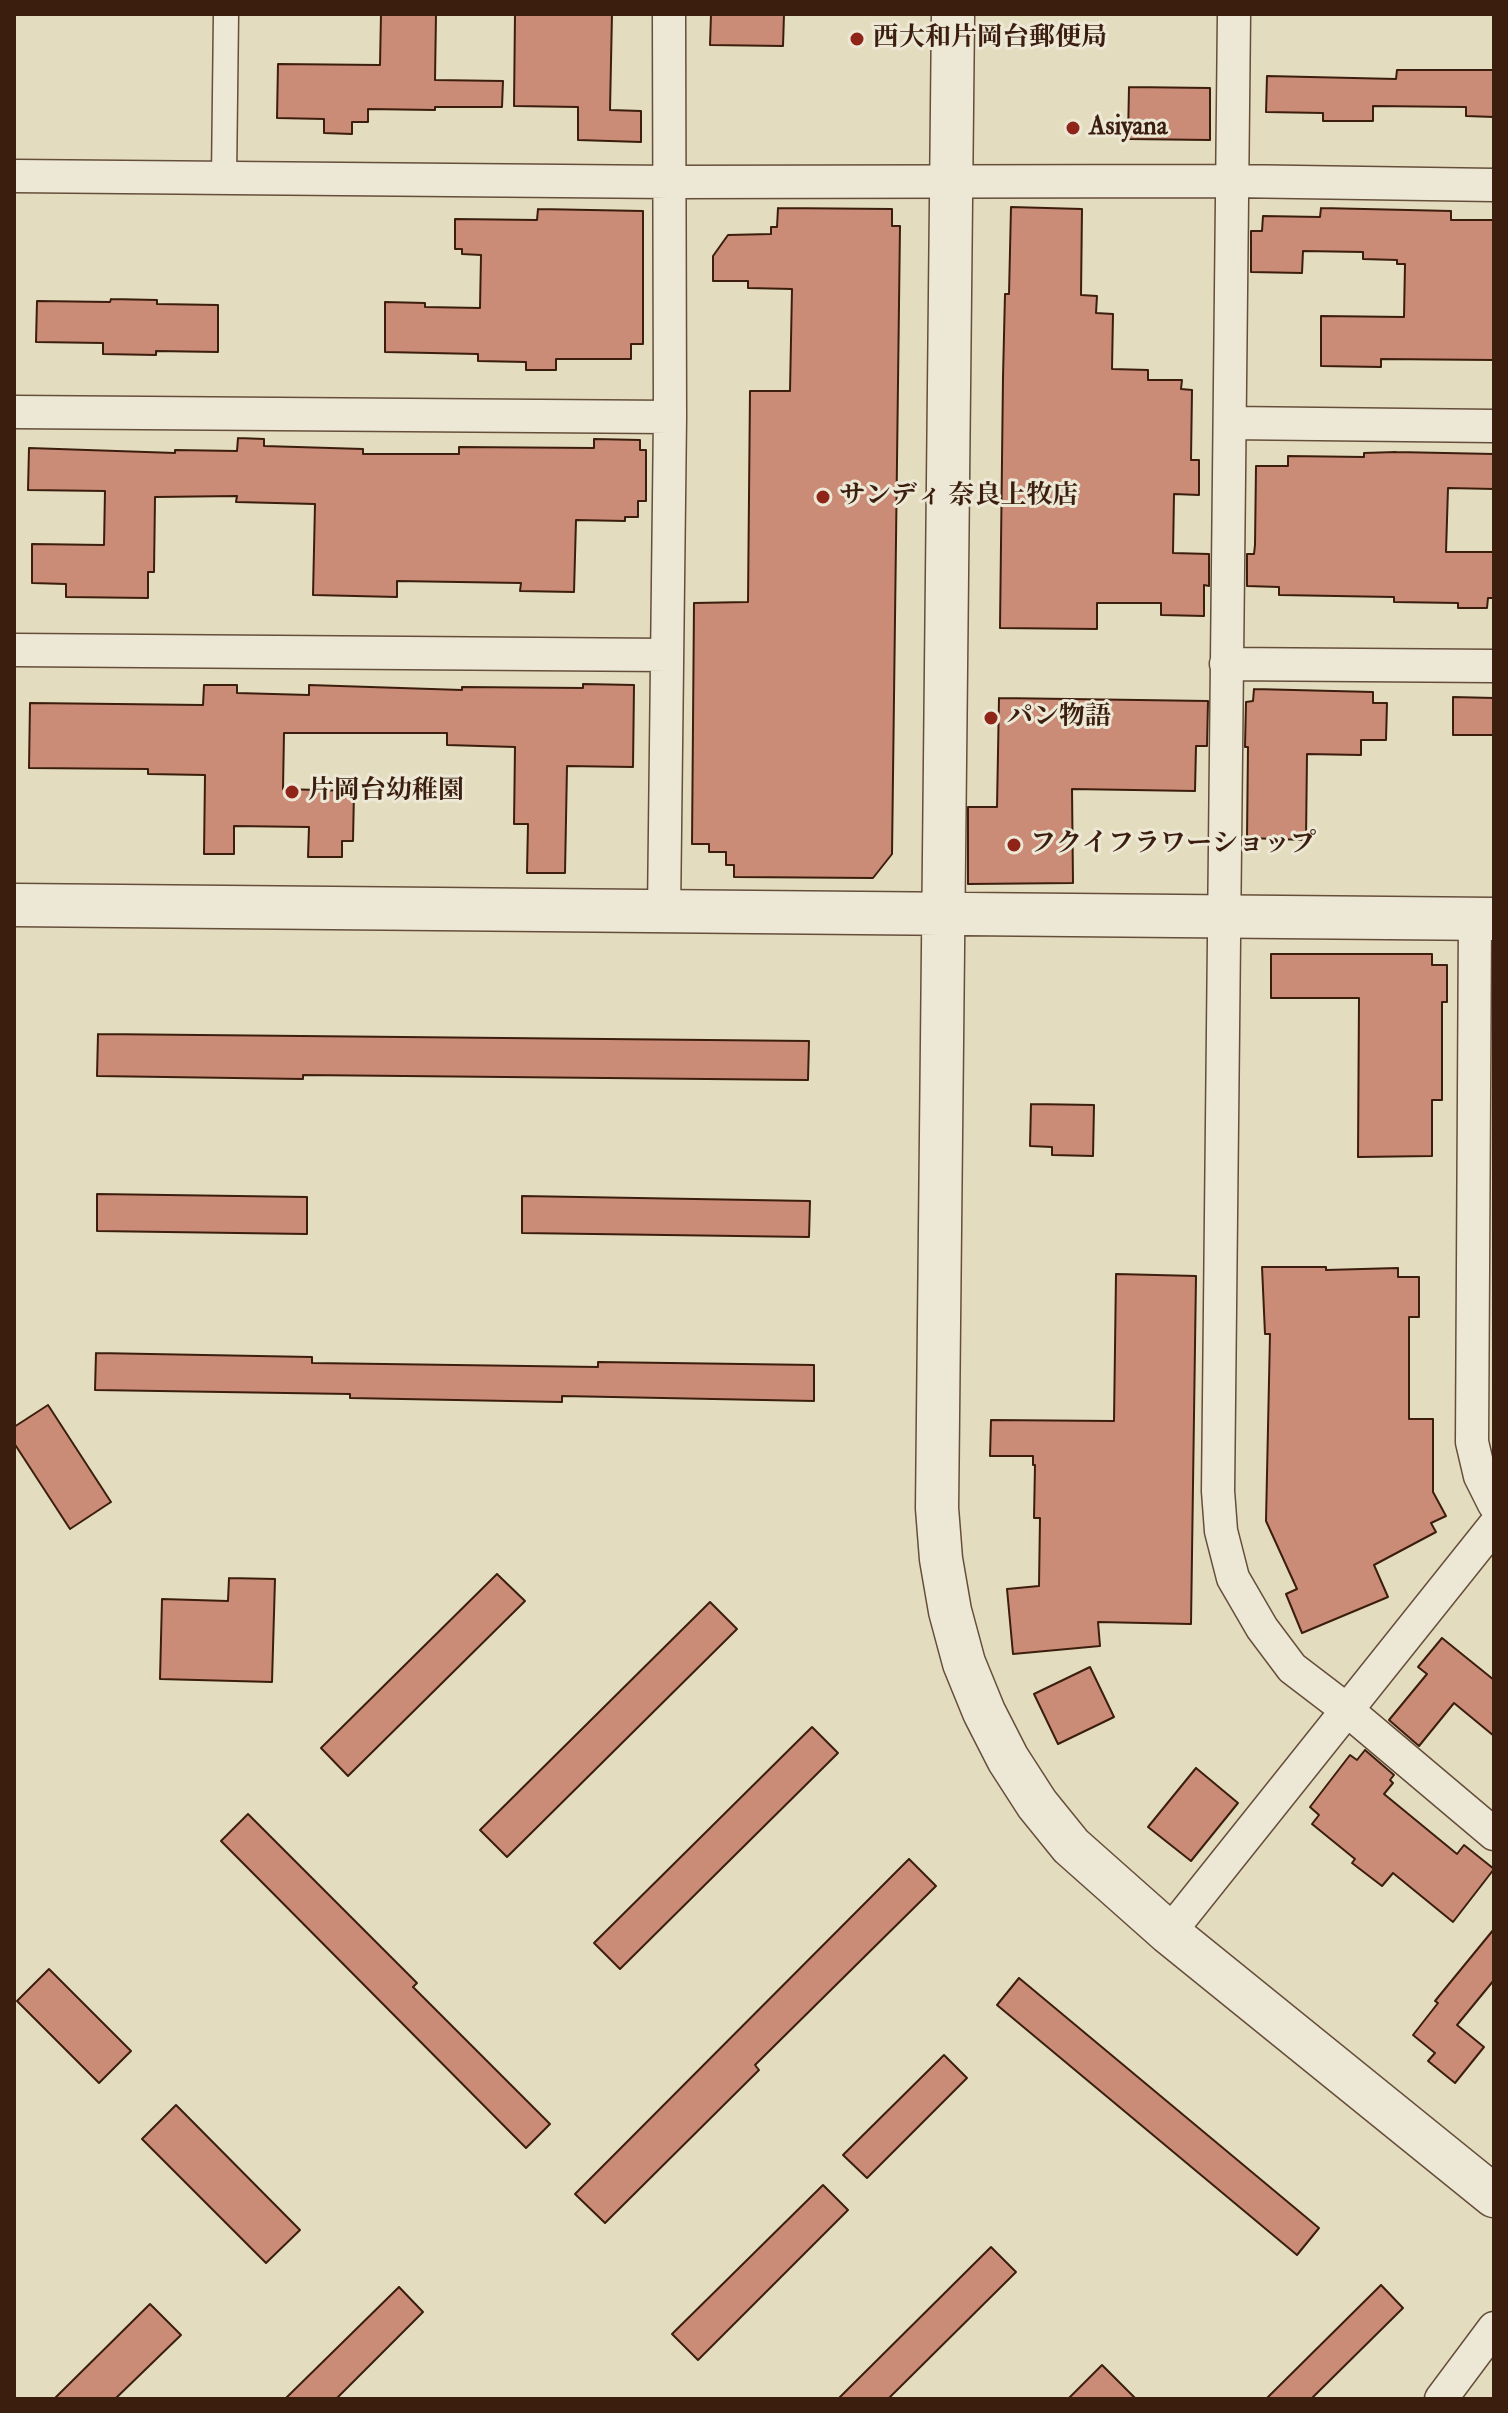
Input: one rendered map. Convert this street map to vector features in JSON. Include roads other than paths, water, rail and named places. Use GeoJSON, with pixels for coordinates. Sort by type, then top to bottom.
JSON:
{"type":"FeatureCollection","features":[{"type":"Feature","properties":{"kind":"street"},"geometry":{"type":"LineString","coordinates":[[224,178],[226,14]]}},
{"type":"Feature","properties":{"kind":"street"},"geometry":{"type":"LineString","coordinates":[[664,912],[670,417],[669,14]]}},
{"type":"Feature","properties":{"kind":"street"},"geometry":{"type":"LineString","coordinates":[[953,14],[937,1508],[941,1559],[950,1611],[964,1663],[1008,1759],[1037,1804],[1071,1846],[1169,1933],[1494,2196]]}},
{"type":"Feature","properties":{"kind":"street"},"geometry":{"type":"LineString","coordinates":[[1234,14],[1218,1491],[1221,1531],[1233,1578],[1262,1628],[1292,1668],[1347,1710],[1494,1834]]}},
{"type":"Feature","properties":{"kind":"street"},"geometry":{"type":"LineString","coordinates":[[14,176],[670,182],[1232,181],[1494,185]]}},
{"type":"Feature","properties":{"kind":"street"},"geometry":{"type":"LineString","coordinates":[[14,412],[670,417]]}},
{"type":"Feature","properties":{"kind":"street"},"geometry":{"type":"LineString","coordinates":[[1230,423],[1494,426]]}},
{"type":"Feature","properties":{"kind":"street"},"geometry":{"type":"LineString","coordinates":[[14,650],[667,655]]}},
{"type":"Feature","properties":{"kind":"street"},"geometry":{"type":"LineString","coordinates":[[1226,664],[1494,666]]}},
{"type":"Feature","properties":{"kind":"street"},"geometry":{"type":"LineString","coordinates":[[14,905],[1484,919],[1483,1182],[1472,1442],[1480,1476],[1494,1504]]}},
{"type":"Feature","properties":{"kind":"street"},"geometry":{"type":"LineString","coordinates":[[1169,1933],[1494,1526]]}},
{"type":"Feature","properties":{"kind":"street"},"geometry":{"type":"LineString","coordinates":[[1441,2399],[1494,2328]]}},
{"type":"Feature","properties":{"kind":"place","name":"西大和片岡台郵便局"},"geometry":{"type":"Point","coordinates":[857,39]}},
{"type":"Feature","properties":{"kind":"place","name":"Asiyana"},"geometry":{"type":"Point","coordinates":[1073,128]}},
{"type":"Feature","properties":{"kind":"place","name":"サンディ 奈良上牧店"},"geometry":{"type":"Point","coordinates":[823,497]}},
{"type":"Feature","properties":{"kind":"place","name":"パン物語"},"geometry":{"type":"Point","coordinates":[991,718]}},
{"type":"Feature","properties":{"kind":"place","name":"片岡台幼稚園"},"geometry":{"type":"Point","coordinates":[292,792]}},
{"type":"Feature","properties":{"kind":"place","name":"フクイフラワーショップ"},"geometry":{"type":"Point","coordinates":[1014,845]}}]}
